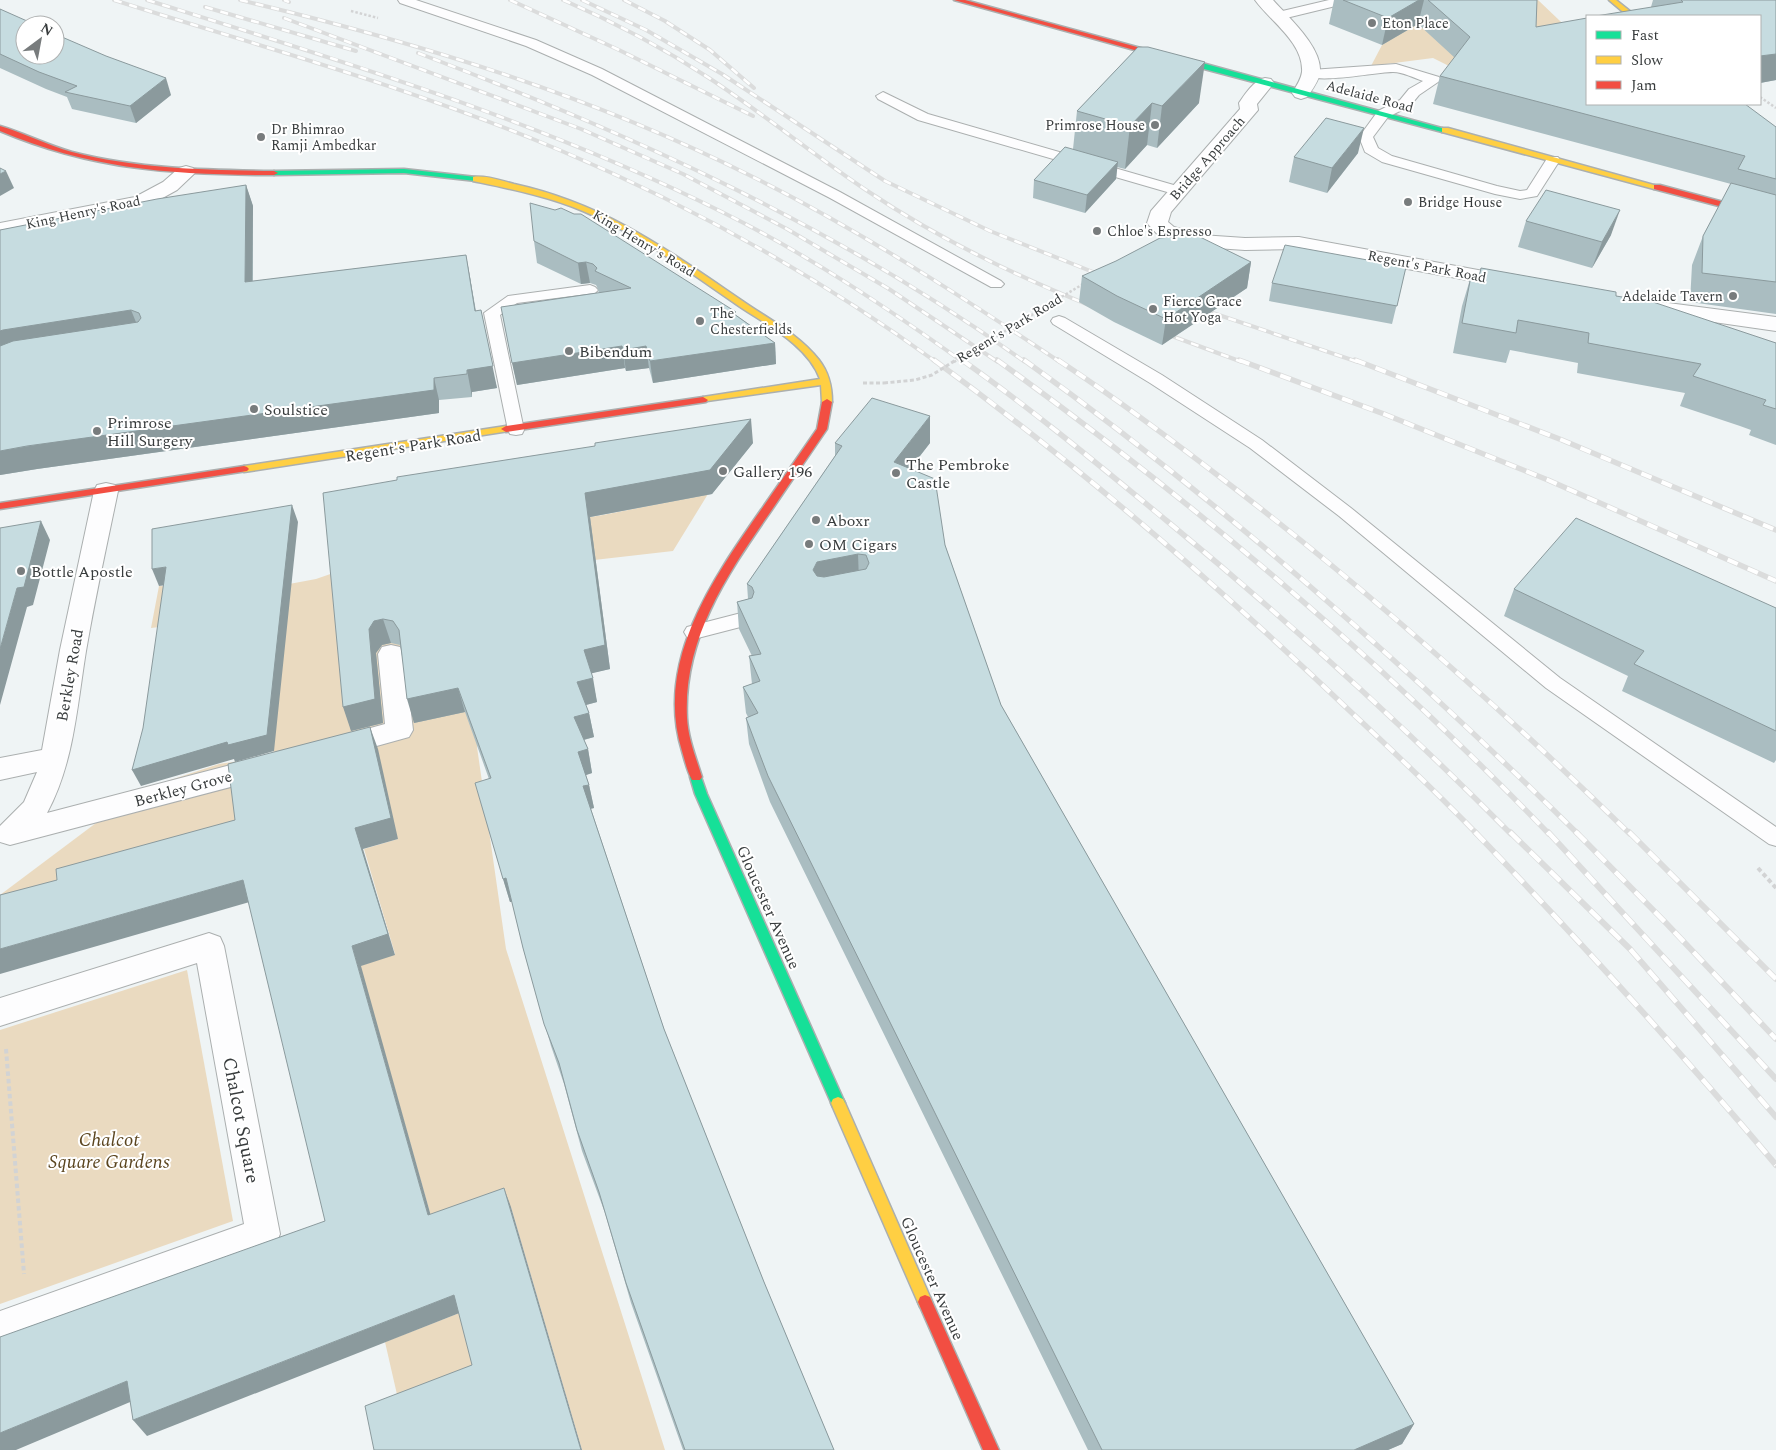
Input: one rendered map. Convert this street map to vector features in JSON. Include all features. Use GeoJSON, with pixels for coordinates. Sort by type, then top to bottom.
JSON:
{"type":"FeatureCollection","features":[{"type":"Feature","properties":{"kind":"street","name":"Adelaide Road"},"geometry":{"type":"LineString","coordinates":[[957,0],[1776,219]]}},
{"type":"Feature","properties":{"kind":"street"},"geometry":{"type":"LineString","coordinates":[[1264,0],[1309,56],[1311,74],[1302,93]]}},
{"type":"Feature","properties":{"kind":"street"},"geometry":{"type":"LineString","coordinates":[[1612,0],[1631,15]]}},
{"type":"Feature","properties":{"kind":"street","name":"Bridge Approach"},"geometry":{"type":"LineString","coordinates":[[1166,233],[1157,223],[1158,217],[1249,110],[1248,103],[1265,83]]}},
{"type":"Feature","properties":{"kind":"street","name":"King Henry's Road"},"geometry":{"type":"LineString","coordinates":[[0,128],[46,146],[115,165],[186,172],[430,173],[497,183],[587,209],[626,229],[666,253],[770,323],[805,351],[819,366],[826,381]]}},
{"type":"Feature","properties":{"kind":"street","name":"King Henry's Road"},"geometry":{"type":"LineString","coordinates":[[0,229],[141,202],[170,186],[186,172]]}},
{"type":"Feature","properties":{"kind":"street","name":"Regent's Park Road"},"geometry":{"type":"LineString","coordinates":[[1166,233],[1199,241],[1272,244],[1298,243],[1536,287]]}},
{"type":"Feature","properties":{"kind":"street"},"geometry":{"type":"LineString","coordinates":[[1622,302],[1776,324]]}},
{"type":"Feature","properties":{"kind":"street","name":"Regent's Park Road"},"geometry":{"type":"LineString","coordinates":[[0,506],[516,430],[826,381]]}},
{"type":"Feature","properties":{"kind":"street","name":"Gloucester Avenue"},"geometry":{"type":"LineString","coordinates":[[826,381],[826,412],[822,429],[720,578],[704,606],[694,632],[684,674],[681,716],[684,739],[701,794],[991,1450]]}},
{"type":"Feature","properties":{"kind":"street","name":"Berkley Road"},"geometry":{"type":"LineString","coordinates":[[5,838],[35,810],[49,779],[55,758],[73,650],[106,491]]}},
{"type":"Feature","properties":{"kind":"street","name":"Berkley Grove"},"geometry":{"type":"LineString","coordinates":[[5,838],[399,730],[391,654]]}},
{"type":"Feature","properties":{"kind":"street"},"geometry":{"type":"LineString","coordinates":[[0,769],[55,758]]}},
{"type":"Feature","properties":{"kind":"street","name":"Chalcot Square"},"geometry":{"type":"LineString","coordinates":[[1,1011],[209,946],[264,1234],[14,1324]]}},
{"type":"Feature","properties":{"kind":"lane"},"geometry":{"type":"LineString","coordinates":[[404,0],[532,43],[597,72],[835,195],[996,284]]}},
{"type":"Feature","properties":{"kind":"lane"},"geometry":{"type":"LineString","coordinates":[[1278,16],[1344,0]]}},
{"type":"Feature","properties":{"kind":"lane"},"geometry":{"type":"LineString","coordinates":[[1311,74],[1396,68],[1434,80],[1414,92],[1405,103],[1383,114],[1366,137],[1366,145],[1372,152],[1387,160],[1495,190],[1520,195],[1532,193],[1553,160]]}},
{"type":"Feature","properties":{"kind":"lane"},"geometry":{"type":"LineString","coordinates":[[883,96],[923,117],[1179,191]]}},
{"type":"Feature","properties":{"kind":"lane"},"geometry":{"type":"LineString","coordinates":[[516,430],[492,313],[513,299],[590,290]]}},
{"type":"Feature","properties":{"kind":"lane"},"geometry":{"type":"LineString","coordinates":[[1059,322],[1156,379],[1256,444],[1338,507],[1553,683],[1776,838]]}},
{"type":"Feature","properties":{"kind":"lane"},"geometry":{"type":"LineString","coordinates":[[694,632],[745,619]]}},
{"type":"Feature","properties":{"kind":"path"},"geometry":{"type":"LineString","coordinates":[[1761,97],[1776,108]]}},
{"type":"Feature","properties":{"kind":"path","name":"Regent's Park Road"},"geometry":{"type":"LineString","coordinates":[[884,383],[915,380],[932,375],[1090,280]]}},
{"type":"Feature","properties":{"kind":"path"},"geometry":{"type":"LineString","coordinates":[[1,1011],[14,1324]]}},
{"type":"Feature","properties":{"kind":"green space"},"geometry":{"type":"Polygon","coordinates":[[[1538,0],[1580,40],[1453,68],[1433,58],[1371,66],[1382,45],[1433,12],[1538,0]]]}},
{"type":"Feature","properties":{"kind":"green space"},"geometry":{"type":"Polygon","coordinates":[[[708,494],[673,551],[524,568],[477,747],[506,949],[665,1450],[582,1450],[511,1207],[436,1234],[360,966],[395,954],[364,849],[398,839],[323,803],[0,920],[0,895],[140,790],[219,764],[273,756],[285,612],[151,628],[159,586],[257,590],[316,579],[408,547],[603,515],[708,494]]]}},
{"type":"Feature","properties":{"kind":"green space","name":"Chalcot Square Gardens"},"geometry":{"type":"Polygon","coordinates":[[[187,970],[233,1221],[0,1304],[0,1030],[187,970]]]}},
{"type":"Feature","properties":{"kind":"green space"},"geometry":{"type":"Polygon","coordinates":[[[462,1312],[498,1450],[401,1412],[385,1342],[462,1312]]]}},
{"type":"Feature","properties":{"kind":"building"},"geometry":{"type":"Polygon","coordinates":[[[1343,0],[1419,0],[1388,18],[1343,0]]]}},
{"type":"Feature","properties":{"kind":"building"},"geometry":{"type":"Polygon","coordinates":[[[1428,0],[1537,0],[1536,27],[1586,18],[1586,105],[1746,105],[1776,127],[1776,179],[1738,169],[1745,156],[1440,76],[1470,37],[1428,0]]]}},
{"type":"Feature","properties":{"kind":"building"},"geometry":{"type":"Polygon","coordinates":[[[1681,0],[1776,0],[1776,54],[1761,56],[1761,15],[1602,15],[1683,2],[1681,0]]]}},
{"type":"Feature","properties":{"kind":"building"},"geometry":{"type":"Polygon","coordinates":[[[0,9],[15,16],[15,61],[0,54],[0,9]]]}},
{"type":"Feature","properties":{"kind":"building"},"geometry":{"type":"Polygon","coordinates":[[[65,38],[166,78],[130,106],[65,92],[77,86],[24,65],[65,65],[65,38]]]}},
{"type":"Feature","properties":{"kind":"building"},"geometry":{"type":"Polygon","coordinates":[[[1138,47],[1148,47],[1205,62],[1162,106],[1152,103],[1130,126],[1077,111],[1138,47]]]}},
{"type":"Feature","properties":{"kind":"building"},"geometry":{"type":"Polygon","coordinates":[[[1326,118],[1364,128],[1332,168],[1294,157],[1326,118]]]}},
{"type":"Feature","properties":{"kind":"building"},"geometry":{"type":"Polygon","coordinates":[[[1065,147],[1118,162],[1087,195],[1034,180],[1065,147]]]}},
{"type":"Feature","properties":{"kind":"building"},"geometry":{"type":"Polygon","coordinates":[[[0,168],[6,171],[0,174],[0,168]]]}},
{"type":"Feature","properties":{"kind":"building"},"geometry":{"type":"Polygon","coordinates":[[[1731,183],[1776,195],[1776,282],[1702,273],[1703,236],[1731,183]]]}},
{"type":"Feature","properties":{"kind":"building"},"geometry":{"type":"Polygon","coordinates":[[[246,185],[245,282],[466,255],[475,311],[481,310],[493,366],[467,370],[467,374],[434,378],[434,390],[0,451],[0,346],[13,341],[138,322],[141,318],[139,313],[131,310],[0,331],[0,230],[157,199],[246,185]]]}},
{"type":"Feature","properties":{"kind":"building"},"geometry":{"type":"Polygon","coordinates":[[[1546,190],[1620,210],[1602,242],[1526,221],[1546,190]]]}},
{"type":"Feature","properties":{"kind":"building"},"geometry":{"type":"Polygon","coordinates":[[[530,203],[555,210],[561,208],[574,214],[581,214],[736,312],[734,314],[775,343],[650,361],[646,346],[623,350],[622,346],[512,363],[501,307],[631,288],[595,271],[597,268],[593,264],[586,262],[578,263],[534,241],[530,203]]]}},
{"type":"Feature","properties":{"kind":"building"},"geometry":{"type":"Polygon","coordinates":[[[1196,235],[1251,262],[1166,319],[1117,296],[1082,276],[1160,238],[1196,235]]]}},
{"type":"Feature","properties":{"kind":"building"},"geometry":{"type":"Polygon","coordinates":[[[1285,245],[1406,267],[1397,306],[1272,283],[1285,245]]]}},
{"type":"Feature","properties":{"kind":"building"},"geometry":{"type":"Polygon","coordinates":[[[1481,268],[1616,292],[1616,296],[1653,302],[1776,343],[1776,409],[1763,405],[1766,400],[1693,376],[1701,364],[1588,343],[1589,333],[1518,320],[1516,333],[1462,323],[1471,276],[1479,278],[1481,268]]]}},
{"type":"Feature","properties":{"kind":"building"},"geometry":{"type":"Polygon","coordinates":[[[872,398],[930,416],[894,462],[935,479],[945,545],[1001,705],[1414,1424],[1354,1450],[1102,1450],[768,776],[746,718],[758,713],[743,687],[760,681],[749,656],[761,654],[737,602],[752,598],[754,592],[752,587],[747,584],[842,446],[835,443],[872,398]],[[858,554],[817,562],[813,570],[817,576],[824,577],[866,569],[869,563],[866,555],[858,554]]]}},
{"type":"Feature","properties":{"kind":"building"},"geometry":{"type":"Polygon","coordinates":[[[751,419],[710,470],[585,493],[605,645],[584,650],[593,678],[577,682],[589,713],[574,717],[588,749],[578,752],[589,785],[583,786],[664,1029],[764,1282],[834,1450],[685,1450],[626,1283],[599,1192],[577,1130],[559,1063],[544,1024],[506,878],[503,879],[475,783],[491,778],[458,688],[407,699],[399,630],[393,621],[383,619],[374,621],[369,629],[375,699],[343,707],[323,493],[397,480],[397,477],[595,446],[595,443],[751,419]]]}},
{"type":"Feature","properties":{"kind":"building"},"geometry":{"type":"Polygon","coordinates":[[[292,505],[267,735],[228,745],[227,742],[132,770],[143,728],[166,567],[152,569],[152,529],[292,505]]]}},
{"type":"Feature","properties":{"kind":"building"},"geometry":{"type":"Polygon","coordinates":[[[1576,518],[1776,608],[1776,731],[1634,664],[1644,651],[1514,589],[1576,518]]]}},
{"type":"Feature","properties":{"kind":"building"},"geometry":{"type":"Polygon","coordinates":[[[41,521],[24,587],[17,588],[0,649],[0,528],[41,521]]]}},
{"type":"Feature","properties":{"kind":"building"},"geometry":{"type":"Polygon","coordinates":[[[370,727],[391,818],[355,828],[388,934],[352,946],[428,1215],[504,1188],[581,1450],[374,1450],[365,1406],[472,1365],[454,1295],[133,1420],[127,1381],[0,1433],[0,1337],[325,1221],[243,880],[0,949],[0,895],[57,880],[56,869],[235,820],[228,764],[370,727]]]}},
{"type":"Feature","properties":{"kind":"railway"},"geometry":{"type":"LineString","coordinates":[[114,0],[393,87],[503,127],[607,171],[705,219],[800,272],[892,331],[936,362]]}},
{"type":"Feature","properties":{"kind":"railway"},"geometry":{"type":"LineString","coordinates":[[147,0],[439,94],[582,149],[652,179],[722,212],[785,245],[875,301],[963,362]]}},
{"type":"Feature","properties":{"kind":"railway"},"geometry":{"type":"LineString","coordinates":[[240,0],[436,52],[563,95],[626,119],[688,146],[790,196],[869,240],[1060,362]]}},
{"type":"Feature","properties":{"kind":"railway"},"geometry":{"type":"LineString","coordinates":[[284,0],[289,2]]}},
{"type":"Feature","properties":{"kind":"railway"},"geometry":{"type":"LineString","coordinates":[[510,0],[619,50],[753,116]]}},
{"type":"Feature","properties":{"kind":"railway"},"geometry":{"type":"LineString","coordinates":[[563,0],[638,36],[692,67],[750,106],[849,178],[922,225],[1005,269],[1091,306]]}},
{"type":"Feature","properties":{"kind":"railway"},"geometry":{"type":"LineString","coordinates":[[582,0],[646,30],[722,74],[885,181],[990,231],[1103,276]]}},
{"type":"Feature","properties":{"kind":"railway"},"geometry":{"type":"LineString","coordinates":[[624,0],[665,21],[710,50],[754,88]]}},
{"type":"Feature","properties":{"kind":"railway"},"geometry":{"type":"LineString","coordinates":[[205,7],[356,51]]}},
{"type":"Feature","properties":{"kind":"railway"},"geometry":{"type":"LineString","coordinates":[[284,18],[581,129],[683,174],[787,229],[889,289],[998,362]]}},
{"type":"Feature","properties":{"kind":"railway"},"geometry":{"type":"LineString","coordinates":[[418,53],[578,117],[732,188],[881,268],[954,313],[1025,362]]}},
{"type":"Feature","properties":{"kind":"railway"},"geometry":{"type":"LineString","coordinates":[[1198,308],[1358,362]]}},
{"type":"Feature","properties":{"kind":"railway"},"geometry":{"type":"LineString","coordinates":[[1161,332],[1242,362]]}},
{"type":"Feature","properties":{"kind":"railway"},"geometry":{"type":"LineString","coordinates":[[934,360],[1097,486],[1201,574],[1415,772],[1475,832]]}},
{"type":"Feature","properties":{"kind":"railway"},"geometry":{"type":"LineString","coordinates":[[962,360],[1066,439],[1256,596],[1428,752],[1511,834]]}},
{"type":"Feature","properties":{"kind":"railway"},"geometry":{"type":"LineString","coordinates":[[997,360],[1143,469],[1284,585],[1419,706],[1549,834]]}},
{"type":"Feature","properties":{"kind":"railway"},"geometry":{"type":"LineString","coordinates":[[1024,360],[1170,470],[1310,586],[1446,708],[1577,833]]}},
{"type":"Feature","properties":{"kind":"railway"},"geometry":{"type":"LineString","coordinates":[[1058,360],[1104,391],[1216,474],[1340,572],[1488,700],[1630,834]]}},
{"type":"Feature","properties":{"kind":"railway"},"geometry":{"type":"LineString","coordinates":[[1239,360],[1384,414],[1548,480],[1776,581]]}},
{"type":"Feature","properties":{"kind":"railway"},"geometry":{"type":"LineString","coordinates":[[1355,360],[1562,440],[1776,530]]}},
{"type":"Feature","properties":{"kind":"railway"},"geometry":{"type":"LineString","coordinates":[[1475,832],[1628,996],[1776,1165]]}},
{"type":"Feature","properties":{"kind":"railway"},"geometry":{"type":"LineString","coordinates":[[1510,832],[1630,949],[1776,1117]]}},
{"type":"Feature","properties":{"kind":"railway"},"geometry":{"type":"LineString","coordinates":[[1548,832],[1776,1079]]}},
{"type":"Feature","properties":{"kind":"railway"},"geometry":{"type":"LineString","coordinates":[[1629,832],[1776,979]]}},
{"type":"Feature","properties":{"kind":"railway"},"geometry":{"type":"LineString","coordinates":[[1577,833],[1776,1039]]}},
{"type":"Feature","properties":{"kind":"traffic: fast"},"geometry":{"type":"LineString","coordinates":[[1177,59],[1445,130]]}},
{"type":"Feature","properties":{"kind":"traffic: fast"},"geometry":{"type":"LineString","coordinates":[[274,173],[404,171],[476,179]]}},
{"type":"Feature","properties":{"kind":"traffic: fast"},"geometry":{"type":"LineString","coordinates":[[696,777],[701,794],[838,1103]]}},
{"type":"Feature","properties":{"kind":"traffic: slow"},"geometry":{"type":"LineString","coordinates":[[1612,0],[1631,15]]}},
{"type":"Feature","properties":{"kind":"traffic: slow"},"geometry":{"type":"LineString","coordinates":[[1445,130],[1657,187]]}},
{"type":"Feature","properties":{"kind":"traffic: slow"},"geometry":{"type":"LineString","coordinates":[[476,179],[532,191],[573,204],[626,228],[664,251],[778,328],[806,351],[823,374],[827,390],[827,402]]}},
{"type":"Feature","properties":{"kind":"traffic: slow"},"geometry":{"type":"LineString","coordinates":[[703,400],[826,381]]}},
{"type":"Feature","properties":{"kind":"traffic: slow"},"geometry":{"type":"LineString","coordinates":[[244,469],[506,429]]}},
{"type":"Feature","properties":{"kind":"traffic: slow"},"geometry":{"type":"LineString","coordinates":[[838,1103],[925,1302]]}},
{"type":"Feature","properties":{"kind":"traffic: jam"},"geometry":{"type":"LineString","coordinates":[[957,0],[1177,59]]}},
{"type":"Feature","properties":{"kind":"traffic: jam"},"geometry":{"type":"LineString","coordinates":[[0,128],[59,151],[128,165],[201,172],[274,173]]}},
{"type":"Feature","properties":{"kind":"traffic: jam"},"geometry":{"type":"LineString","coordinates":[[1657,187],[1776,219]]}},
{"type":"Feature","properties":{"kind":"traffic: jam"},"geometry":{"type":"LineString","coordinates":[[506,429],[703,400]]}},
{"type":"Feature","properties":{"kind":"traffic: jam"},"geometry":{"type":"LineString","coordinates":[[696,777],[685,740],[681,718],[681,690],[685,663],[692,638],[713,591],[727,568],[822,429],[827,402]]}},
{"type":"Feature","properties":{"kind":"traffic: jam"},"geometry":{"type":"LineString","coordinates":[[0,506],[244,469]]}},
{"type":"Feature","properties":{"kind":"traffic: jam"},"geometry":{"type":"LineString","coordinates":[[925,1302],[991,1450]]}},
{"type":"Feature","properties":{"kind":"place","name":"Eton Place"},"geometry":{"type":"Point","coordinates":[1372,23]}},
{"type":"Feature","properties":{"kind":"place","name":"Primrose House"},"geometry":{"type":"Point","coordinates":[1155,125]}},
{"type":"Feature","properties":{"kind":"place","name":"Dr Bhimrao Ramji Ambedkar"},"geometry":{"type":"Point","coordinates":[261,137]}},
{"type":"Feature","properties":{"kind":"place","name":"Bridge House"},"geometry":{"type":"Point","coordinates":[1408,202]}},
{"type":"Feature","properties":{"kind":"place","name":"Chloe's Espresso"},"geometry":{"type":"Point","coordinates":[1097,231]}},
{"type":"Feature","properties":{"kind":"place","name":"Adelaide Tavern"},"geometry":{"type":"Point","coordinates":[1733,296]}},
{"type":"Feature","properties":{"kind":"place","name":"Fierce Grace Hot Yoga"},"geometry":{"type":"Point","coordinates":[1153,309]}},
{"type":"Feature","properties":{"kind":"place","name":"The Chesterfields"},"geometry":{"type":"Point","coordinates":[700,321]}},
{"type":"Feature","properties":{"kind":"place","name":"Bibendum"},"geometry":{"type":"Point","coordinates":[569,351]}},
{"type":"Feature","properties":{"kind":"place","name":"Soulstice"},"geometry":{"type":"Point","coordinates":[254,409]}},
{"type":"Feature","properties":{"kind":"place","name":"Primrose Hill Surgery"},"geometry":{"type":"Point","coordinates":[97,431]}},
{"type":"Feature","properties":{"kind":"place","name":"Gallery 196"},"geometry":{"type":"Point","coordinates":[723,471]}},
{"type":"Feature","properties":{"kind":"place","name":"The Pembroke Castle"},"geometry":{"type":"Point","coordinates":[896,473]}},
{"type":"Feature","properties":{"kind":"place","name":"Aboxr"},"geometry":{"type":"Point","coordinates":[816,520]}},
{"type":"Feature","properties":{"kind":"place","name":"OM Cigars"},"geometry":{"type":"Point","coordinates":[809,544]}},
{"type":"Feature","properties":{"kind":"place","name":"Bottle Apostle"},"geometry":{"type":"Point","coordinates":[21,571]}}]}
